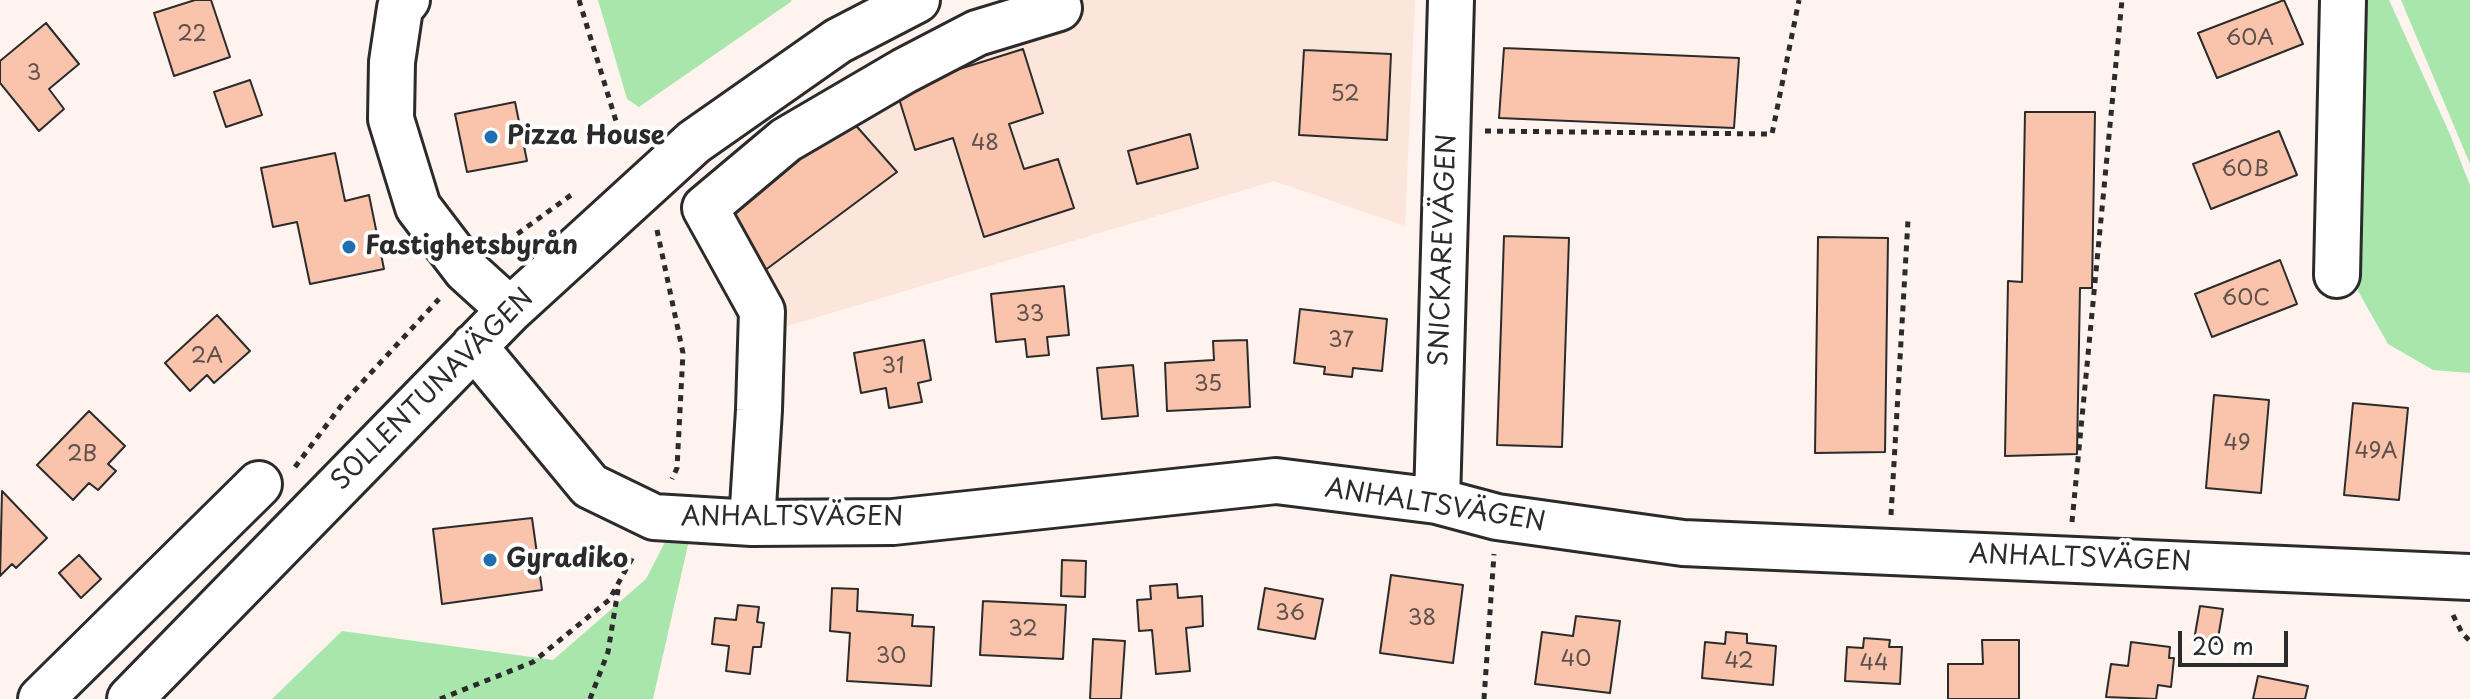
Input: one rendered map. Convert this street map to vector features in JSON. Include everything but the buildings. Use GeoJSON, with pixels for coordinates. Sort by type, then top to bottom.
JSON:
{"type":"FeatureCollection","features":[{"type":"Feature","properties":{"kind":"street","name":"SOLLENTUNAVÄGEN"},"geometry":{"type":"LineString","coordinates":[[130,699],[510,310],[694,142],[838,41],[917,0]]}},
{"type":"Feature","properties":{"kind":"street"},"geometry":{"type":"LineString","coordinates":[[752,523],[762,311],[705,208],[799,132],[977,33],[1059,8],[1053,0]]}},
{"type":"Feature","properties":{"kind":"street","name":"SNICKAREVÄGEN"},"geometry":{"type":"LineString","coordinates":[[1437,501],[1451,0]]}},
{"type":"Feature","properties":{"kind":"street"},"geometry":{"type":"LineString","coordinates":[[2337,275],[2343,0]]}},
{"type":"Feature","properties":{"kind":"street"},"geometry":{"type":"LineString","coordinates":[[402,3],[392,62],[391,119],[418,207],[466,270],[510,310]]}},
{"type":"Feature","properties":{"kind":"street","name":"ANHALTSVÄGEN"},"geometry":{"type":"LineString","coordinates":[[474,346],[590,486],[654,517],[752,523],[893,522],[1276,481],[1437,501],[1497,517],[1683,543],[2470,577]]}},
{"type":"Feature","properties":{"kind":"street"},"geometry":{"type":"LineString","coordinates":[[41,699],[259,484]]}},
{"type":"Feature","properties":{"kind":"path"},"geometry":{"type":"LineString","coordinates":[[579,0],[616,121]]}},
{"type":"Feature","properties":{"kind":"path"},"geometry":{"type":"LineString","coordinates":[[1448,131],[1772,134],[1799,0]]}},
{"type":"Feature","properties":{"kind":"path"},"geometry":{"type":"LineString","coordinates":[[2068,559],[2122,0]]}},
{"type":"Feature","properties":{"kind":"path"},"geometry":{"type":"LineString","coordinates":[[1889,552],[1908,220]]}},
{"type":"Feature","properties":{"kind":"path"},"geometry":{"type":"LineString","coordinates":[[1484,699],[1497,517]]}},
{"type":"Feature","properties":{"kind":"path"},"geometry":{"type":"LineString","coordinates":[[590,699],[608,652],[620,580]]}},
{"type":"Feature","properties":{"kind":"path"},"geometry":{"type":"LineString","coordinates":[[460,691],[461,699]]}},
{"type":"Feature","properties":{"kind":"shaded area"},"geometry":{"type":"Polygon","coordinates":[[[1040,0],[1415,0],[1405,226],[1274,181],[757,335],[772,134],[1040,0]]]}},
{"type":"Feature","properties":{"kind":"green space"},"geometry":{"type":"Polygon","coordinates":[[[598,0],[792,1],[639,107],[627,99],[598,0]]]}},
{"type":"Feature","properties":{"kind":"green space"},"geometry":{"type":"Polygon","coordinates":[[[2359,0],[2389,0],[2470,185],[2470,373],[2433,370],[2388,344],[2358,291],[2359,0]]]}},
{"type":"Feature","properties":{"kind":"green space"},"geometry":{"type":"Polygon","coordinates":[[[2401,0],[2470,0],[2470,164],[2401,0]]]}},
{"type":"Feature","properties":{"kind":"green space"},"geometry":{"type":"Polygon","coordinates":[[[690,536],[653,699],[272,699],[342,631],[553,660],[646,579],[666,540],[690,536]]]}},
{"type":"Feature","properties":{"kind":"place","name":"Pizza House"},"geometry":{"type":"Point","coordinates":[491,137]}},
{"type":"Feature","properties":{"kind":"place","name":"Fastighetsbyrån"},"geometry":{"type":"Point","coordinates":[349,247]}},
{"type":"Feature","properties":{"kind":"place","name":"Gyradiko"},"geometry":{"type":"Point","coordinates":[490,560]}}]}
